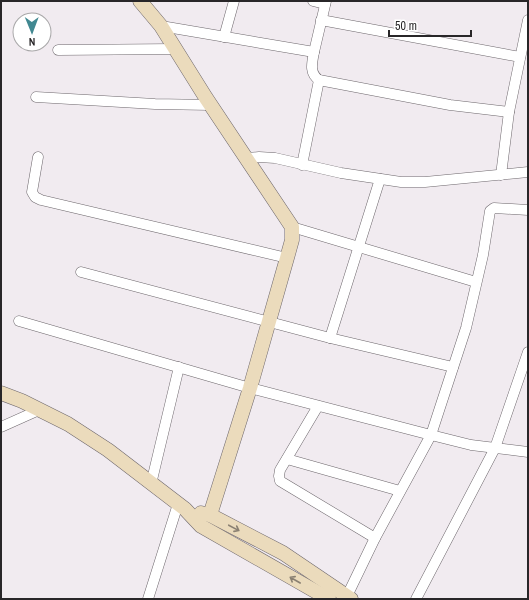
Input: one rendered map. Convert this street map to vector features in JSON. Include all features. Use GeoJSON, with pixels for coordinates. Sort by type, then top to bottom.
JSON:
{"type":"FeatureCollection","features":[{"type":"Feature","properties":{"kind":"main road"},"geometry":{"type":"LineString","coordinates":[[140,1],[161,26],[210,105],[292,227],[292,240],[250,388],[210,515]]}},
{"type":"Feature","properties":{"kind":"main road"},"geometry":{"type":"LineString","coordinates":[[1,393],[68,424],[108,450],[182,506],[201,526],[329,599]]}},
{"type":"Feature","properties":{"kind":"main road"},"geometry":{"type":"LineString","coordinates":[[182,506],[210,515],[283,553],[349,598]]}},
{"type":"Feature","properties":{"kind":"street"},"geometry":{"type":"LineString","coordinates":[[224,37],[234,1]]}},
{"type":"Feature","properties":{"kind":"street"},"geometry":{"type":"LineString","coordinates":[[313,1],[326,2],[314,52],[312,69],[314,76],[319,80],[450,105],[509,112]]}},
{"type":"Feature","properties":{"kind":"street"},"geometry":{"type":"LineString","coordinates":[[321,20],[520,57]]}},
{"type":"Feature","properties":{"kind":"street"},"geometry":{"type":"LineString","coordinates":[[502,175],[509,112],[528,20]]}},
{"type":"Feature","properties":{"kind":"street"},"geometry":{"type":"LineString","coordinates":[[161,26],[314,52]]}},
{"type":"Feature","properties":{"kind":"street"},"geometry":{"type":"LineString","coordinates":[[58,50],[175,49]]}},
{"type":"Feature","properties":{"kind":"street"},"geometry":{"type":"LineString","coordinates":[[302,165],[319,80]]}},
{"type":"Feature","properties":{"kind":"street"},"geometry":{"type":"LineString","coordinates":[[36,97],[156,104],[210,105]]}},
{"type":"Feature","properties":{"kind":"street"},"geometry":{"type":"LineString","coordinates":[[247,158],[259,156],[275,158],[341,173],[401,182],[425,182],[528,172]]}},
{"type":"Feature","properties":{"kind":"street"},"geometry":{"type":"LineString","coordinates":[[38,157],[32,192],[35,197],[41,200],[287,258]]}},
{"type":"Feature","properties":{"kind":"street"},"geometry":{"type":"LineString","coordinates":[[330,338],[380,179]]}},
{"type":"Feature","properties":{"kind":"street"},"geometry":{"type":"LineString","coordinates":[[349,598],[375,538],[431,435],[466,328],[483,255],[490,211],[494,208],[528,210]]}},
{"type":"Feature","properties":{"kind":"street"},"geometry":{"type":"LineString","coordinates":[[292,227],[360,246],[476,282]]}},
{"type":"Feature","properties":{"kind":"street"},"geometry":{"type":"LineString","coordinates":[[82,272],[269,320],[330,338],[453,367]]}},
{"type":"Feature","properties":{"kind":"street"},"geometry":{"type":"LineString","coordinates":[[20,321],[250,388],[318,406],[471,445],[528,452]]}},
{"type":"Feature","properties":{"kind":"street"},"geometry":{"type":"LineString","coordinates":[[416,599],[495,448],[528,352]]}},
{"type":"Feature","properties":{"kind":"street"},"geometry":{"type":"LineString","coordinates":[[151,484],[179,367]]}},
{"type":"Feature","properties":{"kind":"street"},"geometry":{"type":"LineString","coordinates":[[318,406],[280,470],[280,481],[375,538]]}},
{"type":"Feature","properties":{"kind":"street"},"geometry":{"type":"LineString","coordinates":[[1,427],[39,410]]}},
{"type":"Feature","properties":{"kind":"street"},"geometry":{"type":"LineString","coordinates":[[287,459],[400,491]]}},
{"type":"Feature","properties":{"kind":"street"},"geometry":{"type":"LineString","coordinates":[[148,599],[182,506]]}}]}
